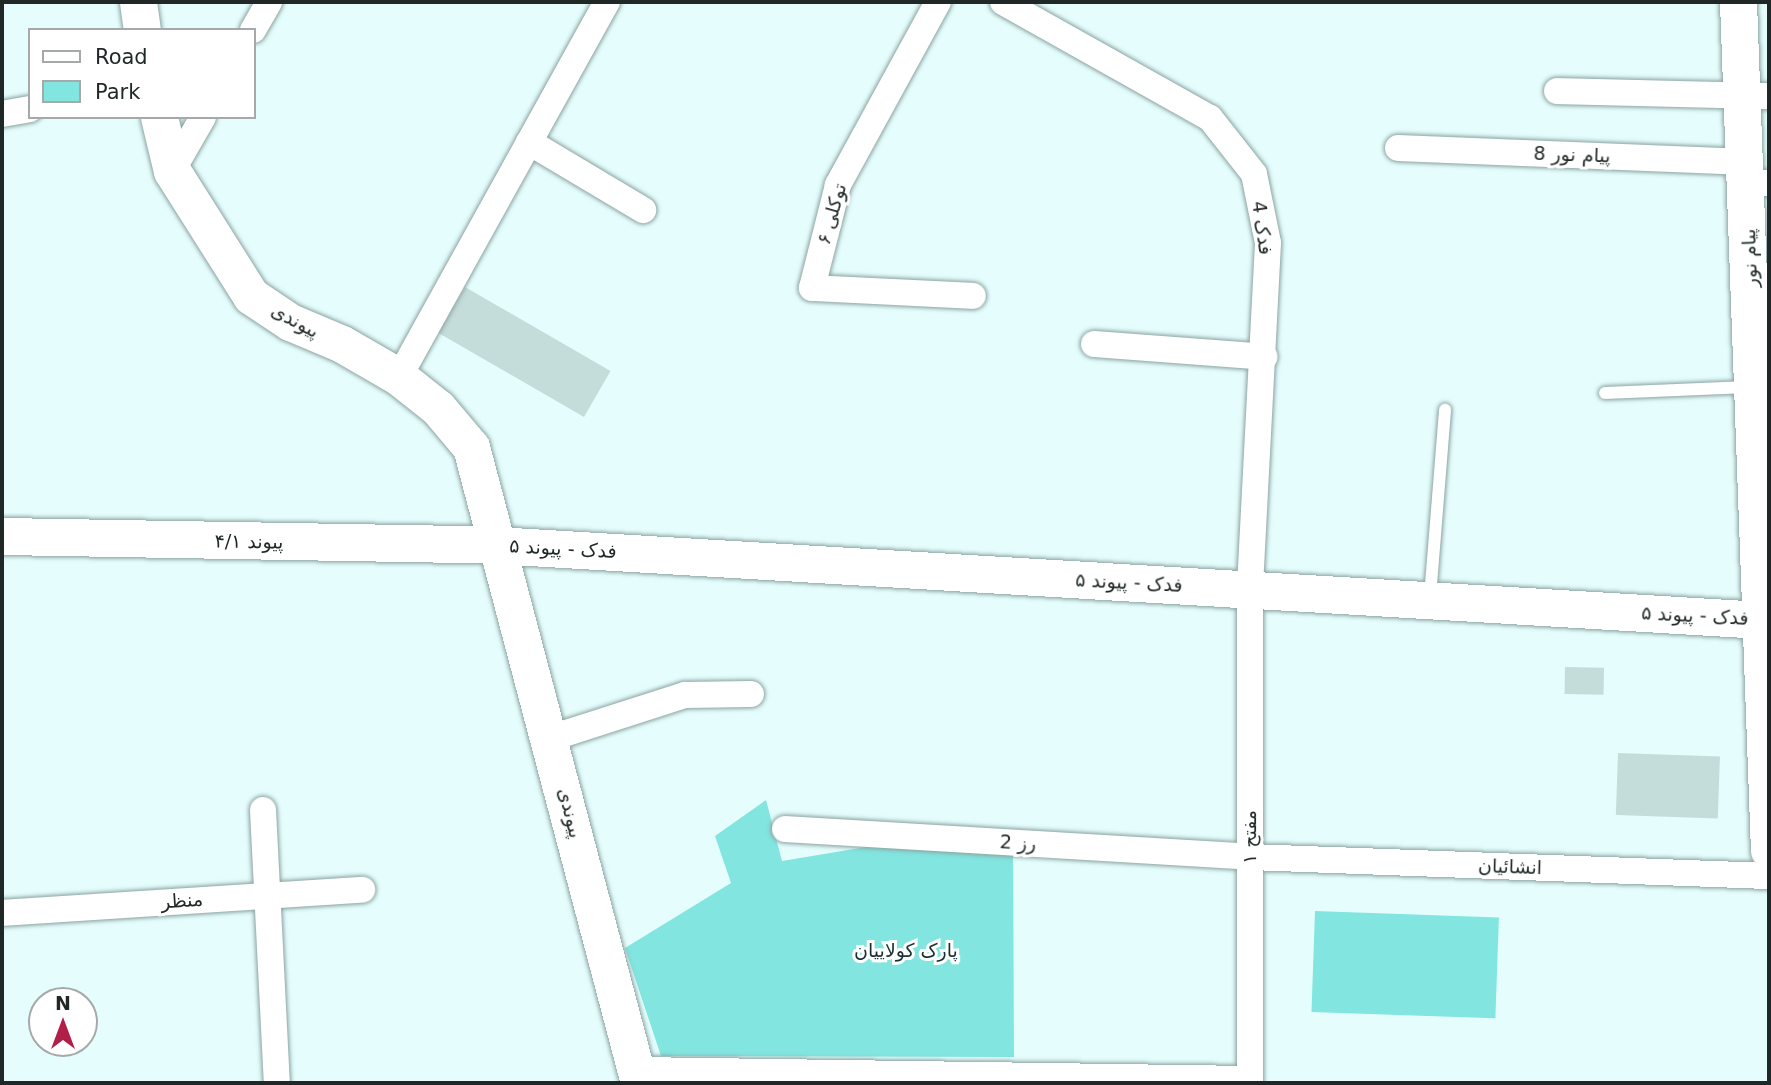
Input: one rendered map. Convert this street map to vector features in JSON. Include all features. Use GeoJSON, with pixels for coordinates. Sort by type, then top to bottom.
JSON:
{"type":"FeatureCollection","features":[{"type":"Feature","properties":{"kind":"street"},"geometry":{"type":"LineString","coordinates":[[138,2],[142,28]]}},
{"type":"Feature","properties":{"kind":"street"},"geometry":{"type":"LineString","coordinates":[[254,28],[269,2]]}},
{"type":"Feature","properties":{"kind":"street"},"geometry":{"type":"LineString","coordinates":[[399,377],[607,2]]}},
{"type":"Feature","properties":{"kind":"street","name":"توکلی ۶"},"geometry":{"type":"LineString","coordinates":[[938,2],[838,185],[812,288],[973,296]]}},
{"type":"Feature","properties":{"kind":"street","name":"فدک 4"},"geometry":{"type":"LineString","coordinates":[[1003,2],[1210,118],[1254,174],[1268,243],[1265,357],[1250,590]]}},
{"type":"Feature","properties":{"kind":"street","name":"پیام نور"},"geometry":{"type":"LineString","coordinates":[[1738,2],[1756,96],[1755,176],[1762,387],[1769,850]]}},
{"type":"Feature","properties":{"kind":"street"},"geometry":{"type":"LineString","coordinates":[[1557,91],[1756,96]]}},
{"type":"Feature","properties":{"kind":"street"},"geometry":{"type":"LineString","coordinates":[[2,114],[28,109]]}},
{"type":"Feature","properties":{"kind":"street","name":"پیوندی"},"geometry":{"type":"LineString","coordinates":[[159,119],[172,171],[251,296],[290,322],[342,344],[399,377],[438,408],[471,447],[551,738],[637,1077]]}},
{"type":"Feature","properties":{"kind":"street"},"geometry":{"type":"LineString","coordinates":[[172,171],[202,119]]}},
{"type":"Feature","properties":{"kind":"street"},"geometry":{"type":"LineString","coordinates":[[529,142],[643,211]]}},
{"type":"Feature","properties":{"kind":"street","name":"پیام نور 8"},"geometry":{"type":"LineString","coordinates":[[1398,148],[1755,176]]}},
{"type":"Feature","properties":{"kind":"street"},"geometry":{"type":"LineString","coordinates":[[1094,344],[1265,357]]}},
{"type":"Feature","properties":{"kind":"street"},"geometry":{"type":"LineString","coordinates":[[480,481],[469,520],[435,546],[512,600],[533,563],[570,550]]}},
{"type":"Feature","properties":{"kind":"street","name":"پیوند ۴/۱"},"geometry":{"type":"LineString","coordinates":[[2,536],[435,546],[496,545]]}},
{"type":"Feature","properties":{"kind":"street","name":"فدک - پیوند ۵"},"geometry":{"type":"LineString","coordinates":[[496,545],[1766,621]]}},
{"type":"Feature","properties":{"kind":"street","name":"مفتح ۱"},"geometry":{"type":"LineString","coordinates":[[1250,590],[1250,1081]]}},
{"type":"Feature","properties":{"kind":"street"},"geometry":{"type":"LineString","coordinates":[[551,738],[685,695],[751,694]]}},
{"type":"Feature","properties":{"kind":"street"},"geometry":{"type":"LineString","coordinates":[[263,810],[273,1082]]}},
{"type":"Feature","properties":{"kind":"street","name":"رز 2"},"geometry":{"type":"LineString","coordinates":[[785,830],[1250,857]]}},
{"type":"Feature","properties":{"kind":"street","name":"انشائیان"},"geometry":{"type":"LineString","coordinates":[[1250,857],[1769,876]]}},
{"type":"Feature","properties":{"kind":"street","name":"منظر"},"geometry":{"type":"LineString","coordinates":[[2,913],[362,890]]}},
{"type":"Feature","properties":{"kind":"street"},"geometry":{"type":"LineString","coordinates":[[637,1077],[1250,1081]]}},
{"type":"Feature","properties":{"kind":"lane"},"geometry":{"type":"LineString","coordinates":[[1605,393],[1762,387]]}},
{"type":"Feature","properties":{"kind":"lane"},"geometry":{"type":"LineString","coordinates":[[1430,601],[1445,410]]}},
{"type":"Feature","properties":{"kind":"green space","name":"پارک کولاییان"},"geometry":{"type":"Polygon","coordinates":[[[766,800],[782,861],[878,845],[1013,845],[1014,1057],[661,1056],[625,948],[731,883],[715,836],[766,800]]]}},
{"type":"Feature","properties":{"kind":"green space"},"geometry":{"type":"Polygon","coordinates":[[[1315,911],[1499,917],[1495,1018],[1311,1012],[1315,911]]]}},
{"type":"Feature","properties":{"kind":"building"},"geometry":{"type":"Polygon","coordinates":[[[465,287],[610,371],[584,417],[438,333],[465,287]]]}},
{"type":"Feature","properties":{"kind":"building"},"geometry":{"type":"Polygon","coordinates":[[[1565,667],[1604,668],[1604,695],[1565,694],[1565,667]]]}},
{"type":"Feature","properties":{"kind":"building"},"geometry":{"type":"Polygon","coordinates":[[[1618,753],[1720,757],[1718,819],[1616,815],[1618,753]]]}}]}
